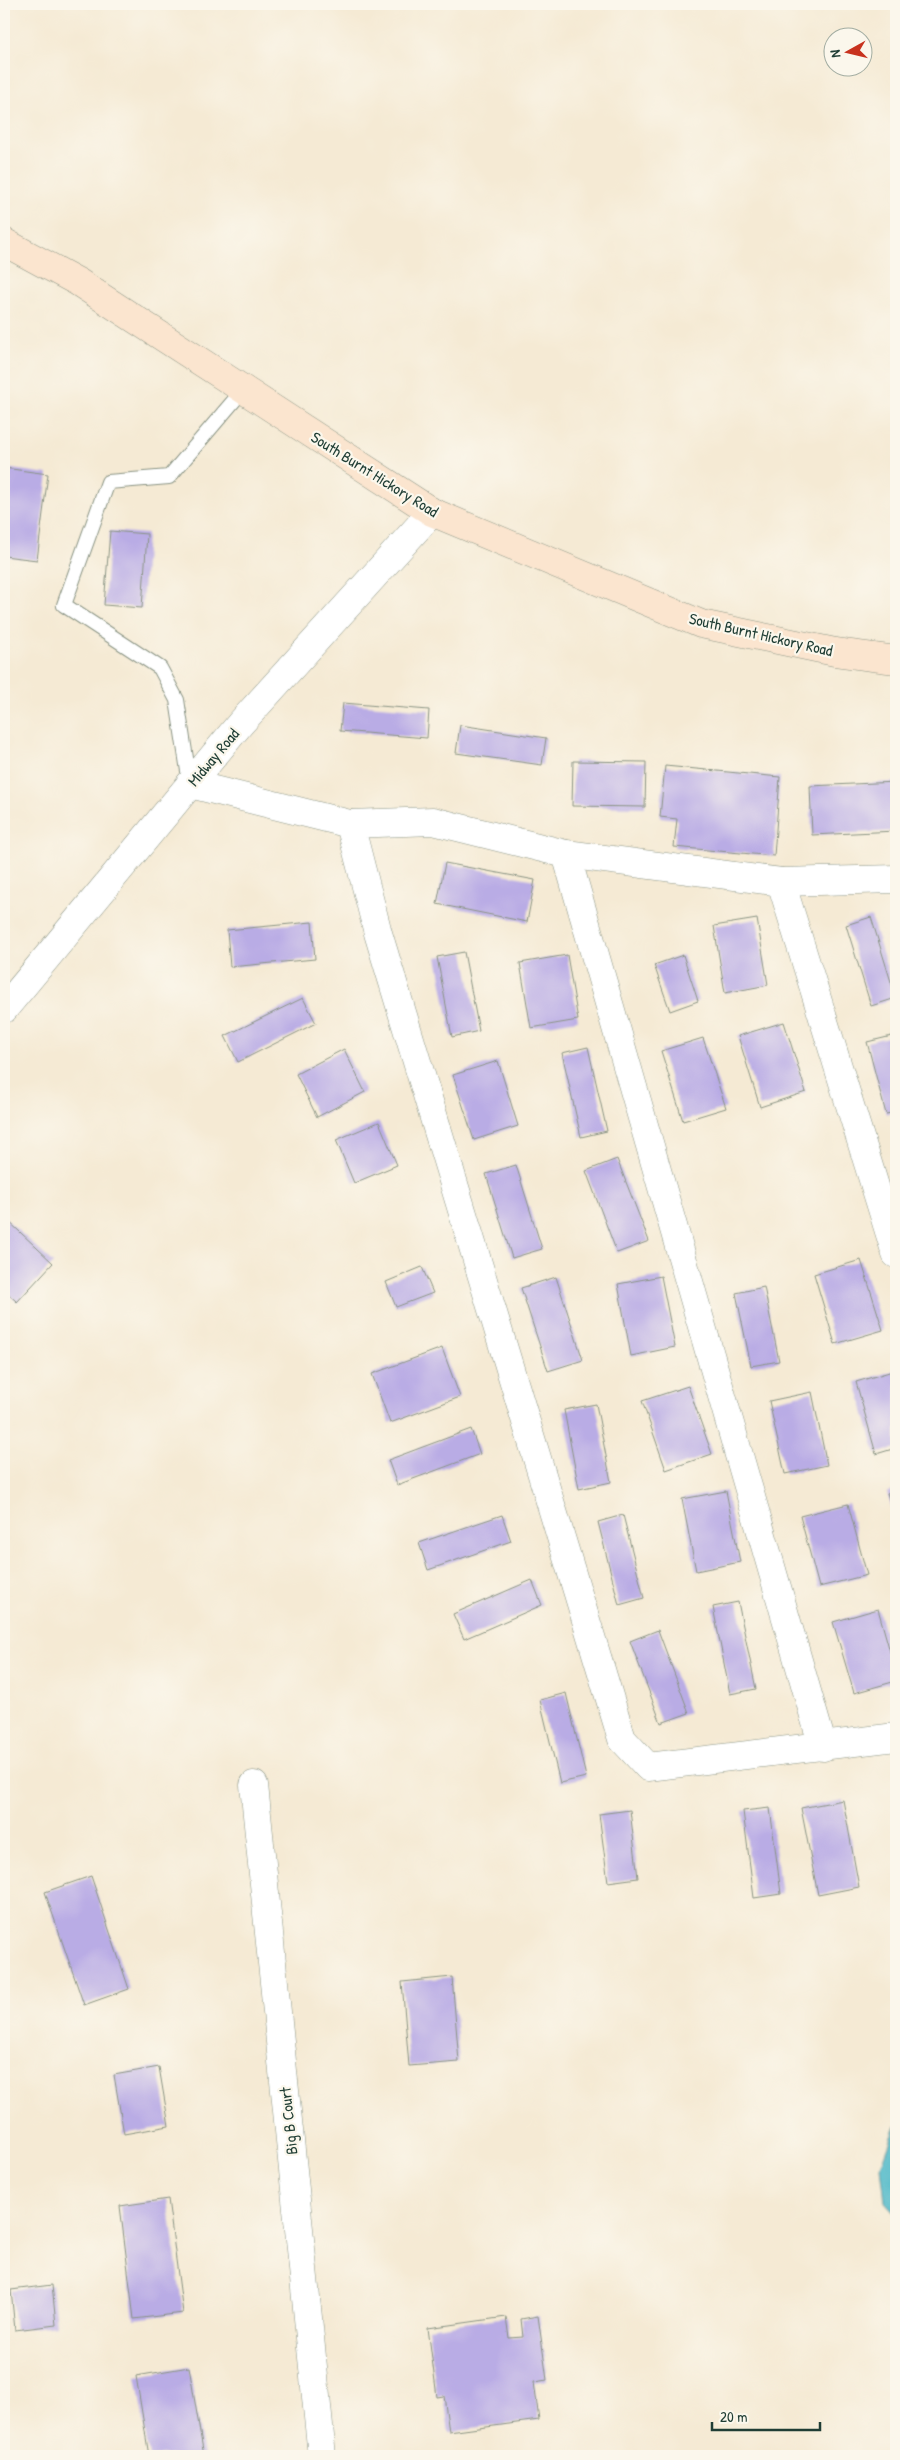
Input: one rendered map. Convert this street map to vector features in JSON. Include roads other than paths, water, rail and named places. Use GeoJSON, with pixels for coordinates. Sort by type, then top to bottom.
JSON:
{"type":"FeatureCollection","features":[{"type":"Feature","properties":{"kind":"street","name":"South Burnt Hickory Road"},"geometry":{"type":"LineString","coordinates":[[4,242],[78,282],[432,512],[701,624],[835,652],[896,660]]}},
{"type":"Feature","properties":{"kind":"street","name":"Midway Road"},"geometry":{"type":"LineString","coordinates":[[4,1009],[240,724],[432,512]]}},
{"type":"Feature","properties":{"kind":"street"},"geometry":{"type":"LineString","coordinates":[[190,784],[350,824],[433,821],[566,854],[781,882],[896,879]]}},
{"type":"Feature","properties":{"kind":"street"},"geometry":{"type":"LineString","coordinates":[[350,824],[378,933],[622,1739],[648,1767],[896,1737]]}},
{"type":"Feature","properties":{"kind":"street"},"geometry":{"type":"LineString","coordinates":[[566,854],[823,1747]]}},
{"type":"Feature","properties":{"kind":"street"},"geometry":{"type":"LineString","coordinates":[[781,882],[896,1254]]}},
{"type":"Feature","properties":{"kind":"street","name":"Big B Court"},"geometry":{"type":"LineString","coordinates":[[254,1785],[322,2456]]}},
{"type":"Feature","properties":{"kind":"lane"},"geometry":{"type":"LineString","coordinates":[[190,784],[177,700],[160,668],[64,606],[108,482],[170,477],[243,390]]}},
{"type":"Feature","properties":{"kind":"water"},"geometry":{"type":"Polygon","coordinates":[[[896,2126],[896,2214],[885,2202],[881,2167],[896,2126]]]}}]}
